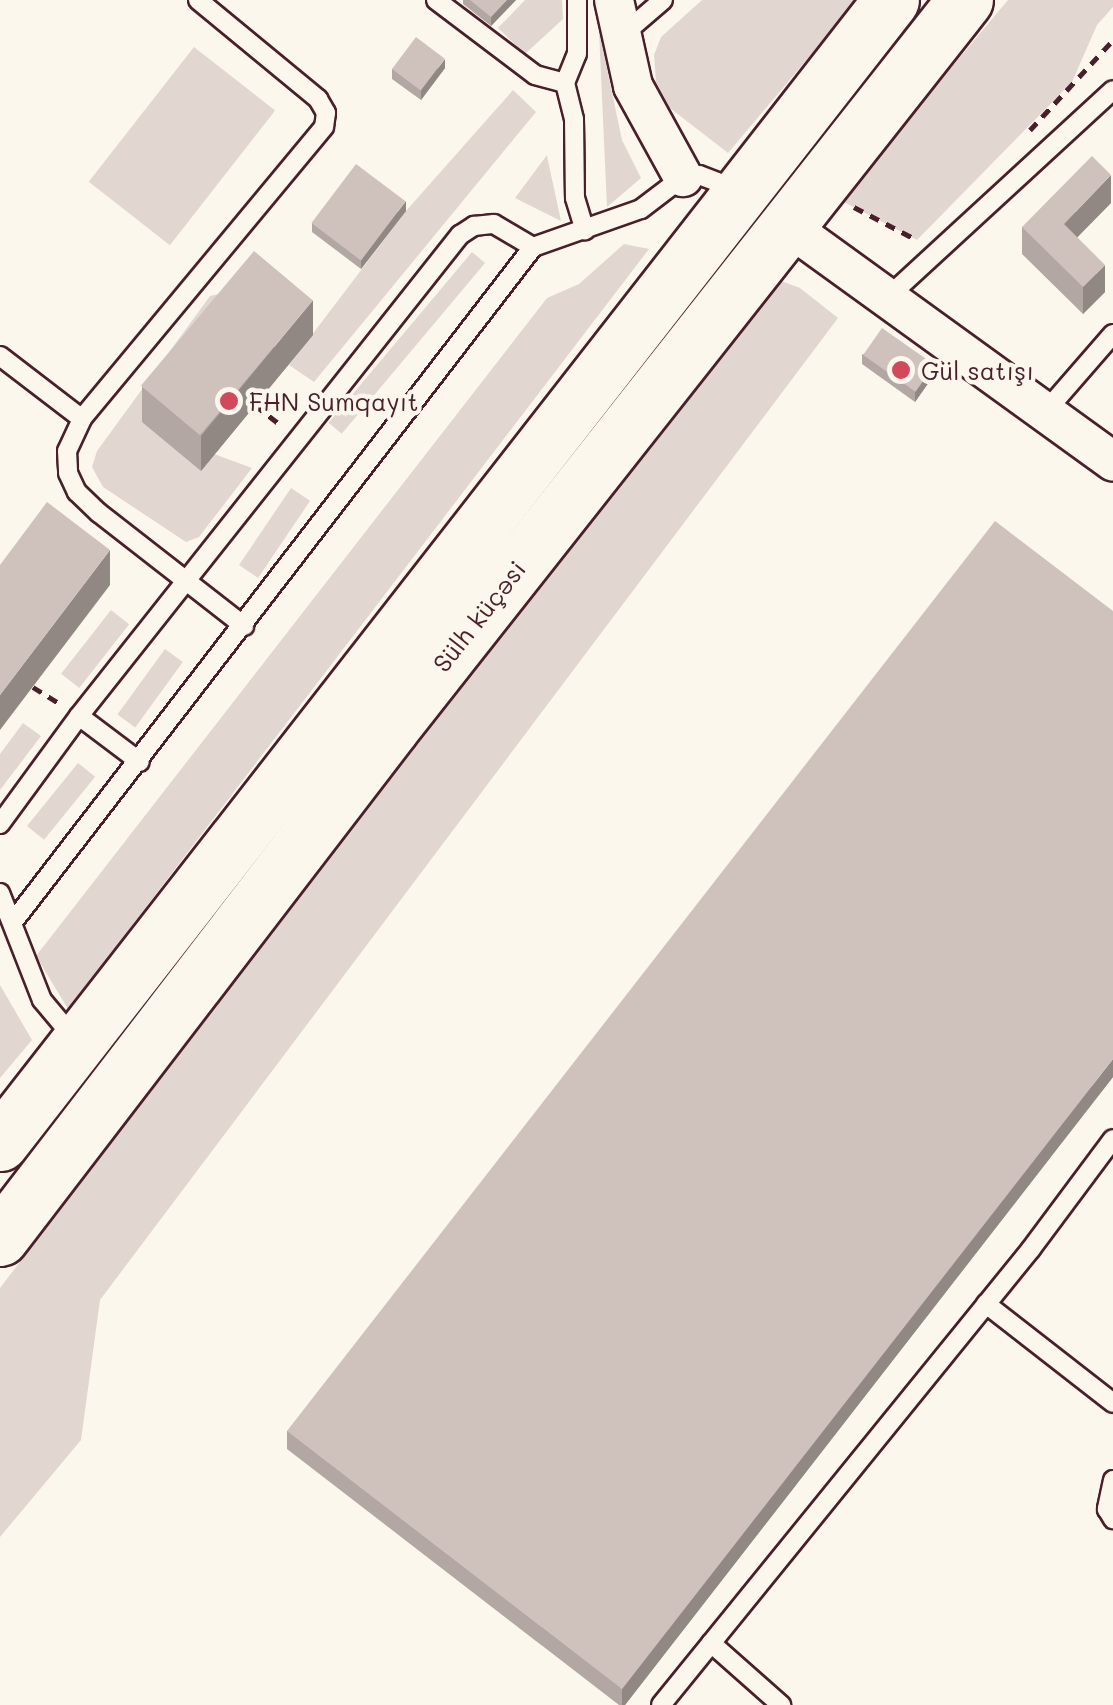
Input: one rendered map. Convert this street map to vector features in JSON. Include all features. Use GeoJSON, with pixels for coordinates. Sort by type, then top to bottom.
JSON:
{"type":"FeatureCollection","features":[{"type":"Feature","properties":{"kind":"highway"},"geometry":{"type":"LineString","coordinates":[[0,1143],[891,0]]}},
{"type":"Feature","properties":{"kind":"highway","name":"Sülh küçəsi"},"geometry":{"type":"LineString","coordinates":[[0,1238],[785,224],[965,0]]}},
{"type":"Feature","properties":{"kind":"highway"},"geometry":{"type":"LineString","coordinates":[[740,192],[785,224]]}},
{"type":"Feature","properties":{"kind":"street"},"geometry":{"type":"LineString","coordinates":[[614,0],[619,38],[646,116],[684,177]]}},
{"type":"Feature","properties":{"kind":"street"},"geometry":{"type":"LineString","coordinates":[[785,224],[1113,461]]}},
{"type":"Feature","properties":{"kind":"lane"},"geometry":{"type":"LineString","coordinates":[[198,0],[318,100],[326,113],[324,128],[82,419],[67,451],[68,473],[77,492],[244,626]]}},
{"type":"Feature","properties":{"kind":"lane"},"geometry":{"type":"LineString","coordinates":[[436,0],[535,74],[565,83]]}},
{"type":"Feature","properties":{"kind":"lane"},"geometry":{"type":"LineString","coordinates":[[577,0],[577,54],[565,83],[574,120],[575,198],[585,232]]}},
{"type":"Feature","properties":{"kind":"lane"},"geometry":{"type":"LineString","coordinates":[[619,38],[663,0]]}},
{"type":"Feature","properties":{"kind":"lane"},"geometry":{"type":"LineString","coordinates":[[888,296],[1113,90]]}},
{"type":"Feature","properties":{"kind":"lane"},"geometry":{"type":"LineString","coordinates":[[13,922],[533,247],[642,209],[684,177],[717,179],[740,192]]}},
{"type":"Feature","properties":{"kind":"lane"},"geometry":{"type":"LineString","coordinates":[[0,824],[79,716],[460,235],[474,226],[494,224],[533,247]]}},
{"type":"Feature","properties":{"kind":"lane"},"geometry":{"type":"LineString","coordinates":[[1046,411],[1113,334]]}},
{"type":"Feature","properties":{"kind":"lane"},"geometry":{"type":"LineString","coordinates":[[0,356],[82,419]]}},
{"type":"Feature","properties":{"kind":"lane"},"geometry":{"type":"LineString","coordinates":[[79,716],[140,762]]}},
{"type":"Feature","properties":{"kind":"lane"},"geometry":{"type":"LineString","coordinates":[[0,893],[42,1000],[77,1040]]}},
{"type":"Feature","properties":{"kind":"lane"},"geometry":{"type":"LineString","coordinates":[[661,1705],[986,1304],[1113,1139]]}},
{"type":"Feature","properties":{"kind":"lane"},"geometry":{"type":"LineString","coordinates":[[986,1304],[1113,1403]]}},
{"type":"Feature","properties":{"kind":"lane"},"geometry":{"type":"LineString","coordinates":[[1113,1480],[1107,1510],[1113,1520]]}},
{"type":"Feature","properties":{"kind":"lane"},"geometry":{"type":"LineString","coordinates":[[711,1644],[780,1705]]}},
{"type":"Feature","properties":{"kind":"path"},"geometry":{"type":"LineString","coordinates":[[1019,141],[1113,40]]}},
{"type":"Feature","properties":{"kind":"path"},"geometry":{"type":"LineString","coordinates":[[840,200],[923,239]]}},
{"type":"Feature","properties":{"kind":"path"},"geometry":{"type":"LineString","coordinates":[[33,687],[79,716]]}},
{"type":"Feature","properties":{"kind":"shaded area"},"geometry":{"type":"Polygon","coordinates":[[[525,0],[562,0],[563,19],[525,54],[498,28],[525,0]]]}},
{"type":"Feature","properties":{"kind":"shaded area"},"geometry":{"type":"Polygon","coordinates":[[[702,0],[857,0],[728,153],[670,108],[656,82],[654,55],[661,37],[702,0]]]}},
{"type":"Feature","properties":{"kind":"shaded area"},"geometry":{"type":"Polygon","coordinates":[[[1008,0],[1113,0],[1113,7],[1097,25],[1072,82],[917,240],[840,200],[1008,0]]]}},
{"type":"Feature","properties":{"kind":"shaded area"},"geometry":{"type":"Polygon","coordinates":[[[599,31],[622,140],[641,178],[607,207],[599,31]]]}},
{"type":"Feature","properties":{"kind":"shaded area"},"geometry":{"type":"Polygon","coordinates":[[[194,47],[275,110],[170,245],[89,182],[194,47]]]}},
{"type":"Feature","properties":{"kind":"shaded area"},"geometry":{"type":"Polygon","coordinates":[[[513,90],[536,112],[314,382],[289,365],[406,211],[513,90]]]}},
{"type":"Feature","properties":{"kind":"shaded area"},"geometry":{"type":"Polygon","coordinates":[[[547,156],[561,221],[515,198],[547,156]]]}},
{"type":"Feature","properties":{"kind":"shaded area"},"geometry":{"type":"Polygon","coordinates":[[[624,244],[649,249],[68,1009],[36,956],[547,298],[579,284],[624,244]]]}},
{"type":"Feature","properties":{"kind":"shaded area"},"geometry":{"type":"Polygon","coordinates":[[[472,252],[485,263],[342,434],[329,423],[472,252]]]}},
{"type":"Feature","properties":{"kind":"shaded area"},"geometry":{"type":"Polygon","coordinates":[[[773,278],[800,288],[838,318],[100,1300],[81,1440],[0,1537],[0,1288],[773,278]]]}},
{"type":"Feature","properties":{"kind":"shaded area"},"geometry":{"type":"Polygon","coordinates":[[[254,286],[200,470],[214,454],[252,468],[199,537],[186,542],[103,487],[92,467],[97,451],[210,296],[254,286]]]}},
{"type":"Feature","properties":{"kind":"shaded area"},"geometry":{"type":"Polygon","coordinates":[[[291,488],[310,501],[258,578],[239,565],[291,488]]]}},
{"type":"Feature","properties":{"kind":"shaded area"},"geometry":{"type":"Polygon","coordinates":[[[111,610],[129,624],[79,688],[61,674],[111,610]]]}},
{"type":"Feature","properties":{"kind":"shaded area"},"geometry":{"type":"Polygon","coordinates":[[[165,649],[183,662],[135,727],[117,715],[165,649]]]}},
{"type":"Feature","properties":{"kind":"shaded area"},"geometry":{"type":"Polygon","coordinates":[[[23,723],[41,736],[0,790],[0,754],[23,723]]]}},
{"type":"Feature","properties":{"kind":"shaded area"},"geometry":{"type":"Polygon","coordinates":[[[78,763],[95,777],[44,840],[27,826],[78,763]]]}},
{"type":"Feature","properties":{"kind":"shaded area"},"geometry":{"type":"Polygon","coordinates":[[[0,985],[32,1040],[0,1078],[0,985]]]}},
{"type":"Feature","properties":{"kind":"building"},"geometry":{"type":"Polygon","coordinates":[[[470,0],[507,0],[491,17],[470,0]]]}},
{"type":"Feature","properties":{"kind":"building"},"geometry":{"type":"Polygon","coordinates":[[[416,37],[445,59],[421,91],[392,69],[416,37]]]}},
{"type":"Feature","properties":{"kind":"building"},"geometry":{"type":"Polygon","coordinates":[[[1092,156],[1111,175],[1064,224],[1105,265],[1083,287],[1022,227],[1092,156]]]}},
{"type":"Feature","properties":{"kind":"building"},"geometry":{"type":"Polygon","coordinates":[[[356,164],[406,201],[361,260],[311,223],[356,164]]]}},
{"type":"Feature","properties":{"kind":"building"},"geometry":{"type":"Polygon","coordinates":[[[254,251],[313,300],[200,435],[141,386],[254,251]]]}},
{"type":"Feature","properties":{"kind":"building"},"geometry":{"type":"Polygon","coordinates":[[[882,328],[934,365],[915,392],[863,355],[882,328]]]}},
{"type":"Feature","properties":{"kind":"building"},"geometry":{"type":"Polygon","coordinates":[[[47,502],[110,550],[0,695],[0,565],[47,502]]]}},
{"type":"Feature","properties":{"kind":"building"},"geometry":{"type":"Polygon","coordinates":[[[995,521],[1113,611],[1113,1059],[622,1689],[287,1431],[995,521]]]}},
{"type":"Feature","properties":{"kind":"place","name":"Gül satışı"},"geometry":{"type":"Point","coordinates":[901,370]}},
{"type":"Feature","properties":{"kind":"place","name":"FHN Sumqayıt"},"geometry":{"type":"Point","coordinates":[229,401]}}]}
